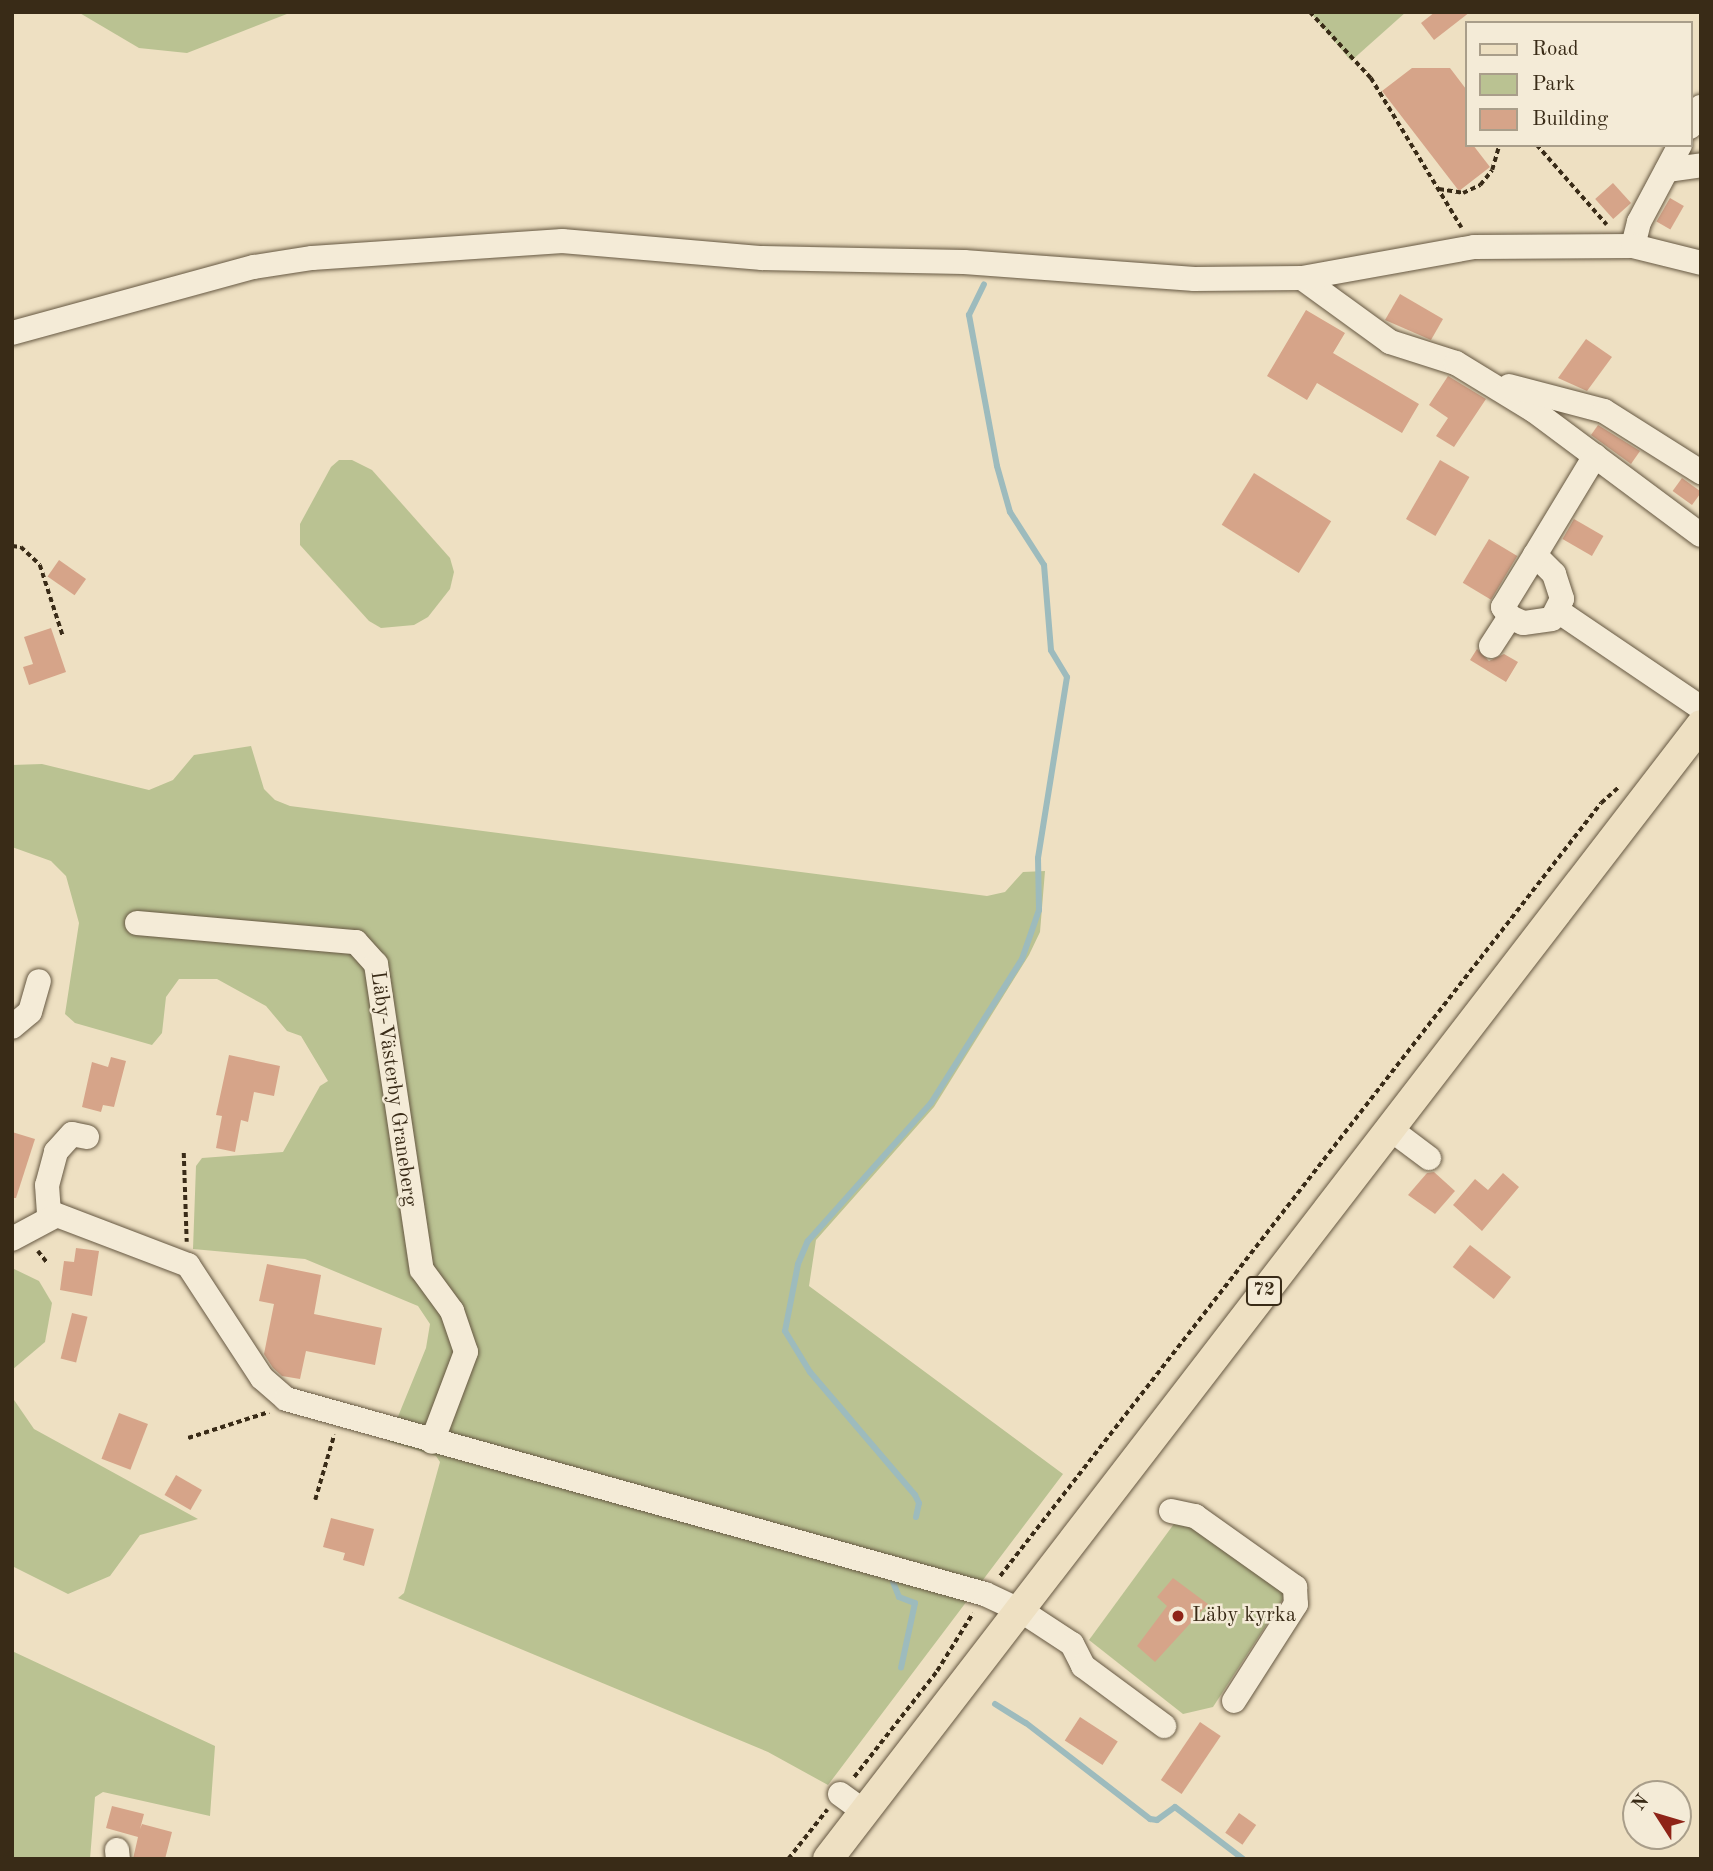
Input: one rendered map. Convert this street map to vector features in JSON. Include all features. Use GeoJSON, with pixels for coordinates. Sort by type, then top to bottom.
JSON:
{"type":"FeatureCollection","features":[{"type":"Feature","properties":{"kind":"main road","name":"72"},"geometry":{"type":"LineString","coordinates":[[828,1859],[1701,725]]}},
{"type":"Feature","properties":{"kind":"street"},"geometry":{"type":"LineString","coordinates":[[1692,123],[1701,107]]}},
{"type":"Feature","properties":{"kind":"street"},"geometry":{"type":"LineString","coordinates":[[1630,246],[1639,222],[1679,147]]}},
{"type":"Feature","properties":{"kind":"street"},"geometry":{"type":"LineString","coordinates":[[1667,170],[1701,166]]}},
{"type":"Feature","properties":{"kind":"street"},"geometry":{"type":"LineString","coordinates":[[12,333],[254,267],[312,258],[562,241],[762,258],[964,262],[1194,279],[1302,278],[1474,247],[1630,246],[1701,263]]}},
{"type":"Feature","properties":{"kind":"street"},"geometry":{"type":"LineString","coordinates":[[1302,278],[1390,342],[1456,363],[1481,378],[1595,456],[1701,535]]}},
{"type":"Feature","properties":{"kind":"street"},"geometry":{"type":"LineString","coordinates":[[1481,378],[1605,411],[1701,472]]}},
{"type":"Feature","properties":{"kind":"street"},"geometry":{"type":"LineString","coordinates":[[1535,555],[1549,566],[1558,583],[1562,599],[1558,611],[1545,621],[1523,623],[1510,617],[1503,607],[1595,456]]}},
{"type":"Feature","properties":{"kind":"street"},"geometry":{"type":"LineString","coordinates":[[1558,611],[1701,708]]}},
{"type":"Feature","properties":{"kind":"street"},"geometry":{"type":"LineString","coordinates":[[1491,646],[1510,617]]}},
{"type":"Feature","properties":{"kind":"street","name":"Läby-Västerby Graneberg"},"geometry":{"type":"LineString","coordinates":[[137,923],[356,942],[376,964],[422,1270],[452,1311],[466,1352],[432,1442]]}},
{"type":"Feature","properties":{"kind":"street"},"geometry":{"type":"LineString","coordinates":[[12,1027],[30,1012],[39,981]]}},
{"type":"Feature","properties":{"kind":"street"},"geometry":{"type":"LineString","coordinates":[[1389,1128],[1429,1158]]}},
{"type":"Feature","properties":{"kind":"street"},"geometry":{"type":"LineString","coordinates":[[87,1137],[72,1135],[56,1153],[45,1199],[55,1216],[188,1265],[262,1378],[298,1404],[985,1594],[1020,1610],[1072,1644],[1083,1666],[1164,1726]]}},
{"type":"Feature","properties":{"kind":"street"},"geometry":{"type":"LineString","coordinates":[[12,1239],[55,1216]]}},
{"type":"Feature","properties":{"kind":"street"},"geometry":{"type":"LineString","coordinates":[[1171,1511],[1195,1516],[1296,1587],[1296,1604],[1234,1701]]}},
{"type":"Feature","properties":{"kind":"street"},"geometry":{"type":"LineString","coordinates":[[840,1794],[865,1812]]}},
{"type":"Feature","properties":{"kind":"path"},"geometry":{"type":"LineString","coordinates":[[1312,12],[1371,78],[1474,247]]}},
{"type":"Feature","properties":{"kind":"path"},"geometry":{"type":"LineString","coordinates":[[1437,188],[1463,193],[1480,185],[1492,170],[1498,147]]}},
{"type":"Feature","properties":{"kind":"path"},"geometry":{"type":"LineString","coordinates":[[1539,147],[1630,246]]}},
{"type":"Feature","properties":{"kind":"path"},"geometry":{"type":"LineString","coordinates":[[12,546],[28,552],[40,565],[64,636]]}},
{"type":"Feature","properties":{"kind":"path"},"geometry":{"type":"LineString","coordinates":[[788,1859],[937,1671],[985,1594],[1601,803],[1628,780]]}},
{"type":"Feature","properties":{"kind":"path"},"geometry":{"type":"LineString","coordinates":[[184,1153],[188,1265]]}},
{"type":"Feature","properties":{"kind":"path"},"geometry":{"type":"LineString","coordinates":[[188,1438],[298,1404]]}},
{"type":"Feature","properties":{"kind":"path"},"geometry":{"type":"LineString","coordinates":[[315,1500],[342,1417]]}},
{"type":"Feature","properties":{"kind":"green space"},"geometry":{"type":"Polygon","coordinates":[[[78,12],[292,12],[187,53],[139,48],[78,12]]]}},
{"type":"Feature","properties":{"kind":"green space"},"geometry":{"type":"Polygon","coordinates":[[[1310,12],[1406,12],[1351,61],[1310,12]]]}},
{"type":"Feature","properties":{"kind":"green space"},"geometry":{"type":"Polygon","coordinates":[[[339,460],[352,460],[372,470],[450,558],[454,572],[450,589],[428,617],[414,625],[381,628],[369,621],[300,545],[300,524],[331,467],[339,460]]]}},
{"type":"Feature","properties":{"kind":"green space"},"geometry":{"type":"Polygon","coordinates":[[[251,746],[264,789],[275,800],[290,806],[987,896],[1005,892],[1023,872],[1045,871],[1040,932],[1029,955],[934,1107],[816,1240],[809,1286],[1063,1474],[828,1785],[768,1752],[398,1598],[404,1593],[440,1462],[436,1456],[388,1441],[426,1348],[430,1324],[418,1306],[305,1259],[193,1249],[196,1166],[202,1158],[283,1152],[320,1086],[328,1081],[301,1036],[287,1031],[266,1006],[217,979],[179,979],[166,997],[162,1033],[152,1045],[75,1023],[65,1014],[79,923],[66,876],[51,861],[12,847],[12,765],[42,764],[149,790],[173,780],[194,755],[251,746]]]}},
{"type":"Feature","properties":{"kind":"green space"},"geometry":{"type":"Polygon","coordinates":[[[12,1268],[39,1281],[52,1303],[45,1342],[12,1370],[12,1268]]]}},
{"type":"Feature","properties":{"kind":"green space"},"geometry":{"type":"Polygon","coordinates":[[[12,1397],[34,1429],[198,1519],[140,1535],[110,1576],[68,1594],[12,1566],[12,1397]]]}},
{"type":"Feature","properties":{"kind":"green space"},"geometry":{"type":"Polygon","coordinates":[[[1179,1517],[1289,1590],[1213,1707],[1183,1714],[1089,1640],[1179,1517]]]}},
{"type":"Feature","properties":{"kind":"green space"},"geometry":{"type":"Polygon","coordinates":[[[12,1651],[215,1746],[210,1816],[103,1792],[95,1797],[90,1859],[12,1859],[12,1651]]]}},
{"type":"Feature","properties":{"kind":"building"},"geometry":{"type":"Polygon","coordinates":[[[1435,12],[1470,12],[1434,40],[1421,23],[1435,12]]]}},
{"type":"Feature","properties":{"kind":"building"},"geometry":{"type":"Polygon","coordinates":[[[1412,68],[1450,68],[1464,86],[1464,147],[1475,147],[1490,167],[1459,191],[1382,91],[1412,68]]]}},
{"type":"Feature","properties":{"kind":"building"},"geometry":{"type":"Polygon","coordinates":[[[1613,183],[1631,203],[1613,219],[1595,199],[1613,183]]]}},
{"type":"Feature","properties":{"kind":"building"},"geometry":{"type":"Polygon","coordinates":[[[1670,198],[1684,206],[1670,229],[1656,221],[1670,198]]]}},
{"type":"Feature","properties":{"kind":"building"},"geometry":{"type":"Polygon","coordinates":[[[1400,294],[1443,319],[1431,340],[1385,320],[1400,294]]]}},
{"type":"Feature","properties":{"kind":"building"},"geometry":{"type":"Polygon","coordinates":[[[1306,310],[1345,333],[1333,353],[1419,404],[1402,433],[1317,383],[1307,400],[1267,376],[1306,310]]]}},
{"type":"Feature","properties":{"kind":"building"},"geometry":{"type":"Polygon","coordinates":[[[1586,339],[1612,357],[1587,391],[1558,378],[1586,339]]]}},
{"type":"Feature","properties":{"kind":"building"},"geometry":{"type":"Polygon","coordinates":[[[1448,376],[1486,399],[1454,447],[1436,436],[1448,418],[1429,405],[1448,376]]]}},
{"type":"Feature","properties":{"kind":"building"},"geometry":{"type":"Polygon","coordinates":[[[1598,425],[1640,451],[1631,464],[1591,435],[1598,425]]]}},
{"type":"Feature","properties":{"kind":"building"},"geometry":{"type":"Polygon","coordinates":[[[1440,460],[1469,477],[1435,536],[1406,519],[1440,460]]]}},
{"type":"Feature","properties":{"kind":"building"},"geometry":{"type":"Polygon","coordinates":[[[1254,473],[1331,521],[1299,573],[1222,525],[1254,473]]]}},
{"type":"Feature","properties":{"kind":"building"},"geometry":{"type":"Polygon","coordinates":[[[1682,478],[1701,492],[1692,505],[1673,491],[1682,478]]]}},
{"type":"Feature","properties":{"kind":"building"},"geometry":{"type":"Polygon","coordinates":[[[1574,519],[1603,536],[1592,556],[1562,539],[1574,519]]]}},
{"type":"Feature","properties":{"kind":"building"},"geometry":{"type":"Polygon","coordinates":[[[1489,539],[1517,556],[1491,600],[1463,583],[1489,539]]]}},
{"type":"Feature","properties":{"kind":"building"},"geometry":{"type":"Polygon","coordinates":[[[59,560],[86,579],[75,595],[48,576],[59,560]]]}},
{"type":"Feature","properties":{"kind":"building"},"geometry":{"type":"Polygon","coordinates":[[[51,628],[66,672],[29,685],[23,667],[33,664],[24,637],[51,628]]]}},
{"type":"Feature","properties":{"kind":"building"},"geometry":{"type":"Polygon","coordinates":[[[1477,649],[1489,661],[1504,654],[1518,662],[1506,682],[1470,660],[1477,649]]]}},
{"type":"Feature","properties":{"kind":"building"},"geometry":{"type":"Polygon","coordinates":[[[229,1055],[280,1066],[274,1096],[254,1092],[248,1122],[241,1120],[235,1152],[216,1148],[222,1116],[216,1115],[229,1055]]]}},
{"type":"Feature","properties":{"kind":"building"},"geometry":{"type":"Polygon","coordinates":[[[111,1057],[126,1061],[114,1107],[103,1105],[101,1112],[82,1107],[92,1062],[108,1067],[111,1057]]]}},
{"type":"Feature","properties":{"kind":"building"},"geometry":{"type":"Polygon","coordinates":[[[12,1132],[35,1139],[16,1198],[12,1198],[12,1132]]]}},
{"type":"Feature","properties":{"kind":"building"},"geometry":{"type":"Polygon","coordinates":[[[1434,1172],[1455,1191],[1435,1214],[1408,1195],[1427,1173],[1434,1172]]]}},
{"type":"Feature","properties":{"kind":"building"},"geometry":{"type":"Polygon","coordinates":[[[1503,1173],[1519,1187],[1482,1231],[1453,1205],[1475,1179],[1488,1190],[1503,1173]]]}},
{"type":"Feature","properties":{"kind":"building"},"geometry":{"type":"Polygon","coordinates":[[[1470,1245],[1511,1277],[1494,1299],[1453,1267],[1470,1245]]]}},
{"type":"Feature","properties":{"kind":"building"},"geometry":{"type":"Polygon","coordinates":[[[76,1248],[99,1251],[92,1296],[60,1290],[64,1261],[74,1262],[76,1248]]]}},
{"type":"Feature","properties":{"kind":"building"},"geometry":{"type":"Polygon","coordinates":[[[267,1264],[321,1275],[314,1314],[382,1328],[375,1365],[306,1351],[300,1379],[282,1376],[273,1368],[264,1354],[274,1304],[259,1301],[267,1264]]]}},
{"type":"Feature","properties":{"kind":"building"},"geometry":{"type":"Polygon","coordinates":[[[72,1313],[88,1317],[76,1362],[61,1359],[72,1313]]]}},
{"type":"Feature","properties":{"kind":"building"},"geometry":{"type":"Polygon","coordinates":[[[119,1413],[148,1424],[130,1470],[101,1459],[119,1413]]]}},
{"type":"Feature","properties":{"kind":"building"},"geometry":{"type":"Polygon","coordinates":[[[176,1475],[202,1490],[190,1510],[164,1495],[176,1475]]]}},
{"type":"Feature","properties":{"kind":"building"},"geometry":{"type":"Polygon","coordinates":[[[331,1518],[374,1529],[364,1566],[343,1560],[345,1553],[323,1547],[331,1518]]]}},
{"type":"Feature","properties":{"kind":"building","name":"Läby kyrka"},"geometry":{"type":"Polygon","coordinates":[[[1173,1578],[1208,1604],[1155,1662],[1137,1646],[1167,1606],[1157,1597],[1173,1578]]]}},
{"type":"Feature","properties":{"kind":"building"},"geometry":{"type":"Polygon","coordinates":[[[1080,1717],[1118,1742],[1102,1765],[1065,1740],[1080,1717]]]}},
{"type":"Feature","properties":{"kind":"building"},"geometry":{"type":"Polygon","coordinates":[[[1200,1722],[1221,1736],[1182,1794],[1161,1780],[1200,1722]]]}},
{"type":"Feature","properties":{"kind":"building"},"geometry":{"type":"Polygon","coordinates":[[[112,1806],[144,1814],[140,1829],[142,1824],[172,1832],[165,1859],[133,1859],[138,1837],[106,1828],[112,1806]]]}},
{"type":"Feature","properties":{"kind":"building"},"geometry":{"type":"Polygon","coordinates":[[[1239,1813],[1256,1825],[1242,1845],[1225,1833],[1239,1813]]]}},
{"type":"Feature","properties":{"kind":"waterway"},"geometry":{"type":"LineString","coordinates":[[916,1517],[919,1503],[915,1495],[810,1372],[785,1331],[798,1264],[808,1241],[931,1103],[1022,959],[1039,910],[1038,858],[1067,677],[1051,650],[1044,565],[1010,512],[997,466],[969,315],[984,284]]}},
{"type":"Feature","properties":{"kind":"waterway"},"geometry":{"type":"LineString","coordinates":[[893,1582],[899,1597],[915,1603],[901,1668]]}},
{"type":"Feature","properties":{"kind":"waterway"},"geometry":{"type":"LineString","coordinates":[[995,1704],[1026,1723],[1150,1819],[1157,1820],[1175,1807],[1243,1859]]}},
{"type":"Feature","properties":{"kind":"place","name":"Läby kyrka"},"geometry":{"type":"Point","coordinates":[1178,1616]}}]}
